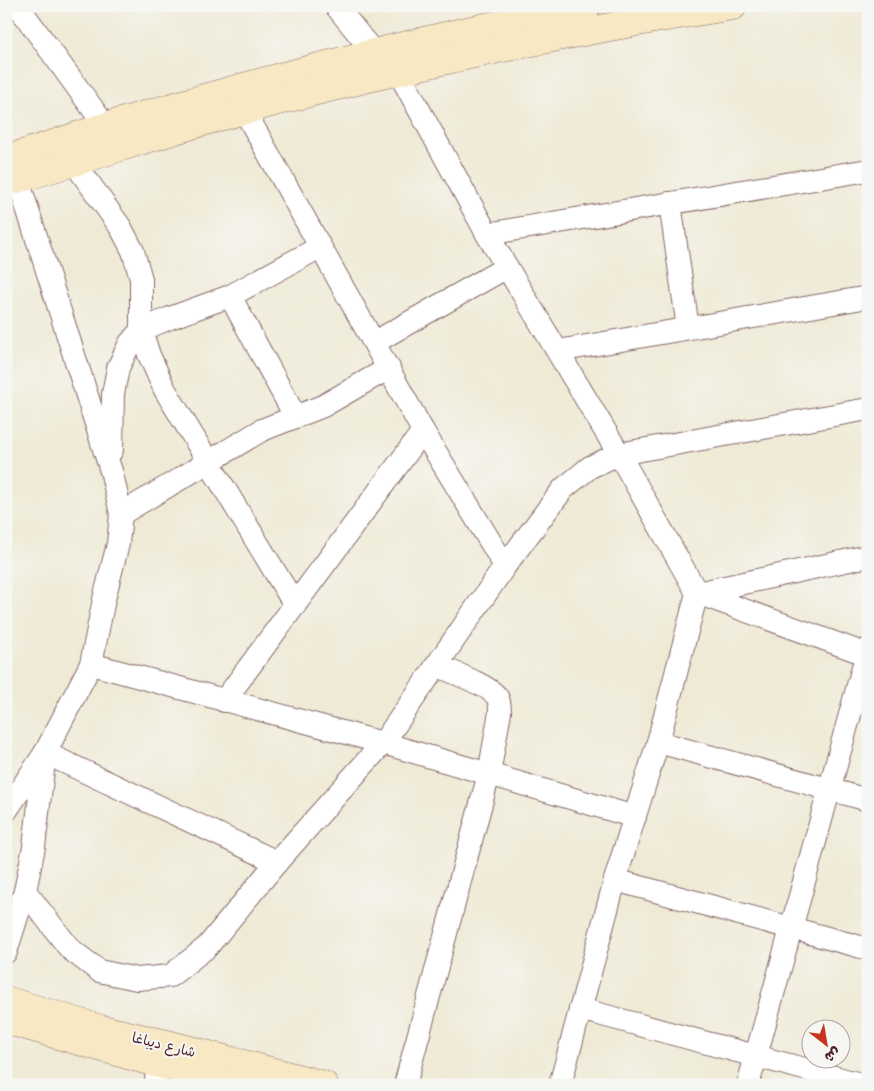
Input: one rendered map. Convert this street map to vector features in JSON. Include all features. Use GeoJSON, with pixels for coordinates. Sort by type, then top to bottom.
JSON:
{"type":"FeatureCollection","features":[{"type":"Feature","properties":{"kind":"main road"},"geometry":{"type":"LineString","coordinates":[[10,170],[106,127],[374,53],[502,22],[587,6]]}},
{"type":"Feature","properties":{"kind":"main road"},"geometry":{"type":"LineString","coordinates":[[10,170],[74,162],[244,110],[398,71],[527,42],[733,6]]}},
{"type":"Feature","properties":{"kind":"main road","name":"شارع ديباغا"},"geometry":{"type":"LineString","coordinates":[[6,1000],[101,1029],[171,1045],[324,1085]]}},
{"type":"Feature","properties":{"kind":"main road","name":"شارع ديباغا"},"geometry":{"type":"LineString","coordinates":[[6,1020],[157,1074],[244,1085]]}},
{"type":"Feature","properties":{"kind":"street"},"geometry":{"type":"LineString","coordinates":[[336,6],[374,53]]}},
{"type":"Feature","properties":{"kind":"street"},"geometry":{"type":"LineString","coordinates":[[28,10],[106,127]]}},
{"type":"Feature","properties":{"kind":"street"},"geometry":{"type":"LineString","coordinates":[[398,71],[488,234],[620,454],[697,593],[867,653],[748,1085]]}},
{"type":"Feature","properties":{"kind":"street"},"geometry":{"type":"LineString","coordinates":[[244,110],[423,431],[505,566]]}},
{"type":"Feature","properties":{"kind":"street"},"geometry":{"type":"LineString","coordinates":[[74,162],[121,228],[133,251],[141,279],[141,330],[164,390],[295,605]]}},
{"type":"Feature","properties":{"kind":"street"},"geometry":{"type":"LineString","coordinates":[[6,810],[45,753],[91,664],[118,544],[121,514],[112,474],[10,170]]}},
{"type":"Feature","properties":{"kind":"street"},"geometry":{"type":"LineString","coordinates":[[488,234],[868,170]]}},
{"type":"Feature","properties":{"kind":"street"},"geometry":{"type":"LineString","coordinates":[[670,203],[688,328]]}},
{"type":"Feature","properties":{"kind":"street"},"geometry":{"type":"LineString","coordinates":[[112,474],[113,394],[118,368],[130,343],[141,330],[230,296],[320,246]]}},
{"type":"Feature","properties":{"kind":"street"},"geometry":{"type":"LineString","coordinates":[[374,342],[507,267]]}},
{"type":"Feature","properties":{"kind":"street"},"geometry":{"type":"LineString","coordinates":[[230,296],[295,416]]}},
{"type":"Feature","properties":{"kind":"street"},"geometry":{"type":"LineString","coordinates":[[558,351],[868,296]]}},
{"type":"Feature","properties":{"kind":"street"},"geometry":{"type":"LineString","coordinates":[[121,514],[262,430],[323,406],[389,368]]}},
{"type":"Feature","properties":{"kind":"street"},"geometry":{"type":"LineString","coordinates":[[25,891],[70,949],[99,971],[137,979],[170,976],[207,948],[277,862],[382,743],[505,566],[563,489],[590,467],[620,454],[868,409]]}},
{"type":"Feature","properties":{"kind":"street"},"geometry":{"type":"LineString","coordinates":[[224,701],[423,431]]}},
{"type":"Feature","properties":{"kind":"street"},"geometry":{"type":"LineString","coordinates":[[697,593],[868,556]]}},
{"type":"Feature","properties":{"kind":"street"},"geometry":{"type":"LineString","coordinates":[[560,1085],[615,880],[658,742],[697,593]]}},
{"type":"Feature","properties":{"kind":"street"},"geometry":{"type":"LineString","coordinates":[[91,664],[382,743],[635,817]]}},
{"type":"Feature","properties":{"kind":"street"},"geometry":{"type":"LineString","coordinates":[[405,1085],[489,774],[500,712],[497,696],[489,689],[436,666]]}},
{"type":"Feature","properties":{"kind":"street"},"geometry":{"type":"LineString","coordinates":[[658,742],[868,800]]}},
{"type":"Feature","properties":{"kind":"street"},"geometry":{"type":"LineString","coordinates":[[45,753],[277,862]]}},
{"type":"Feature","properties":{"kind":"street"},"geometry":{"type":"LineString","coordinates":[[6,952],[25,891],[34,847],[45,753]]}},
{"type":"Feature","properties":{"kind":"street"},"geometry":{"type":"LineString","coordinates":[[615,880],[868,949]]}},
{"type":"Feature","properties":{"kind":"street"},"geometry":{"type":"LineString","coordinates":[[580,1009],[864,1085]]}}]}
